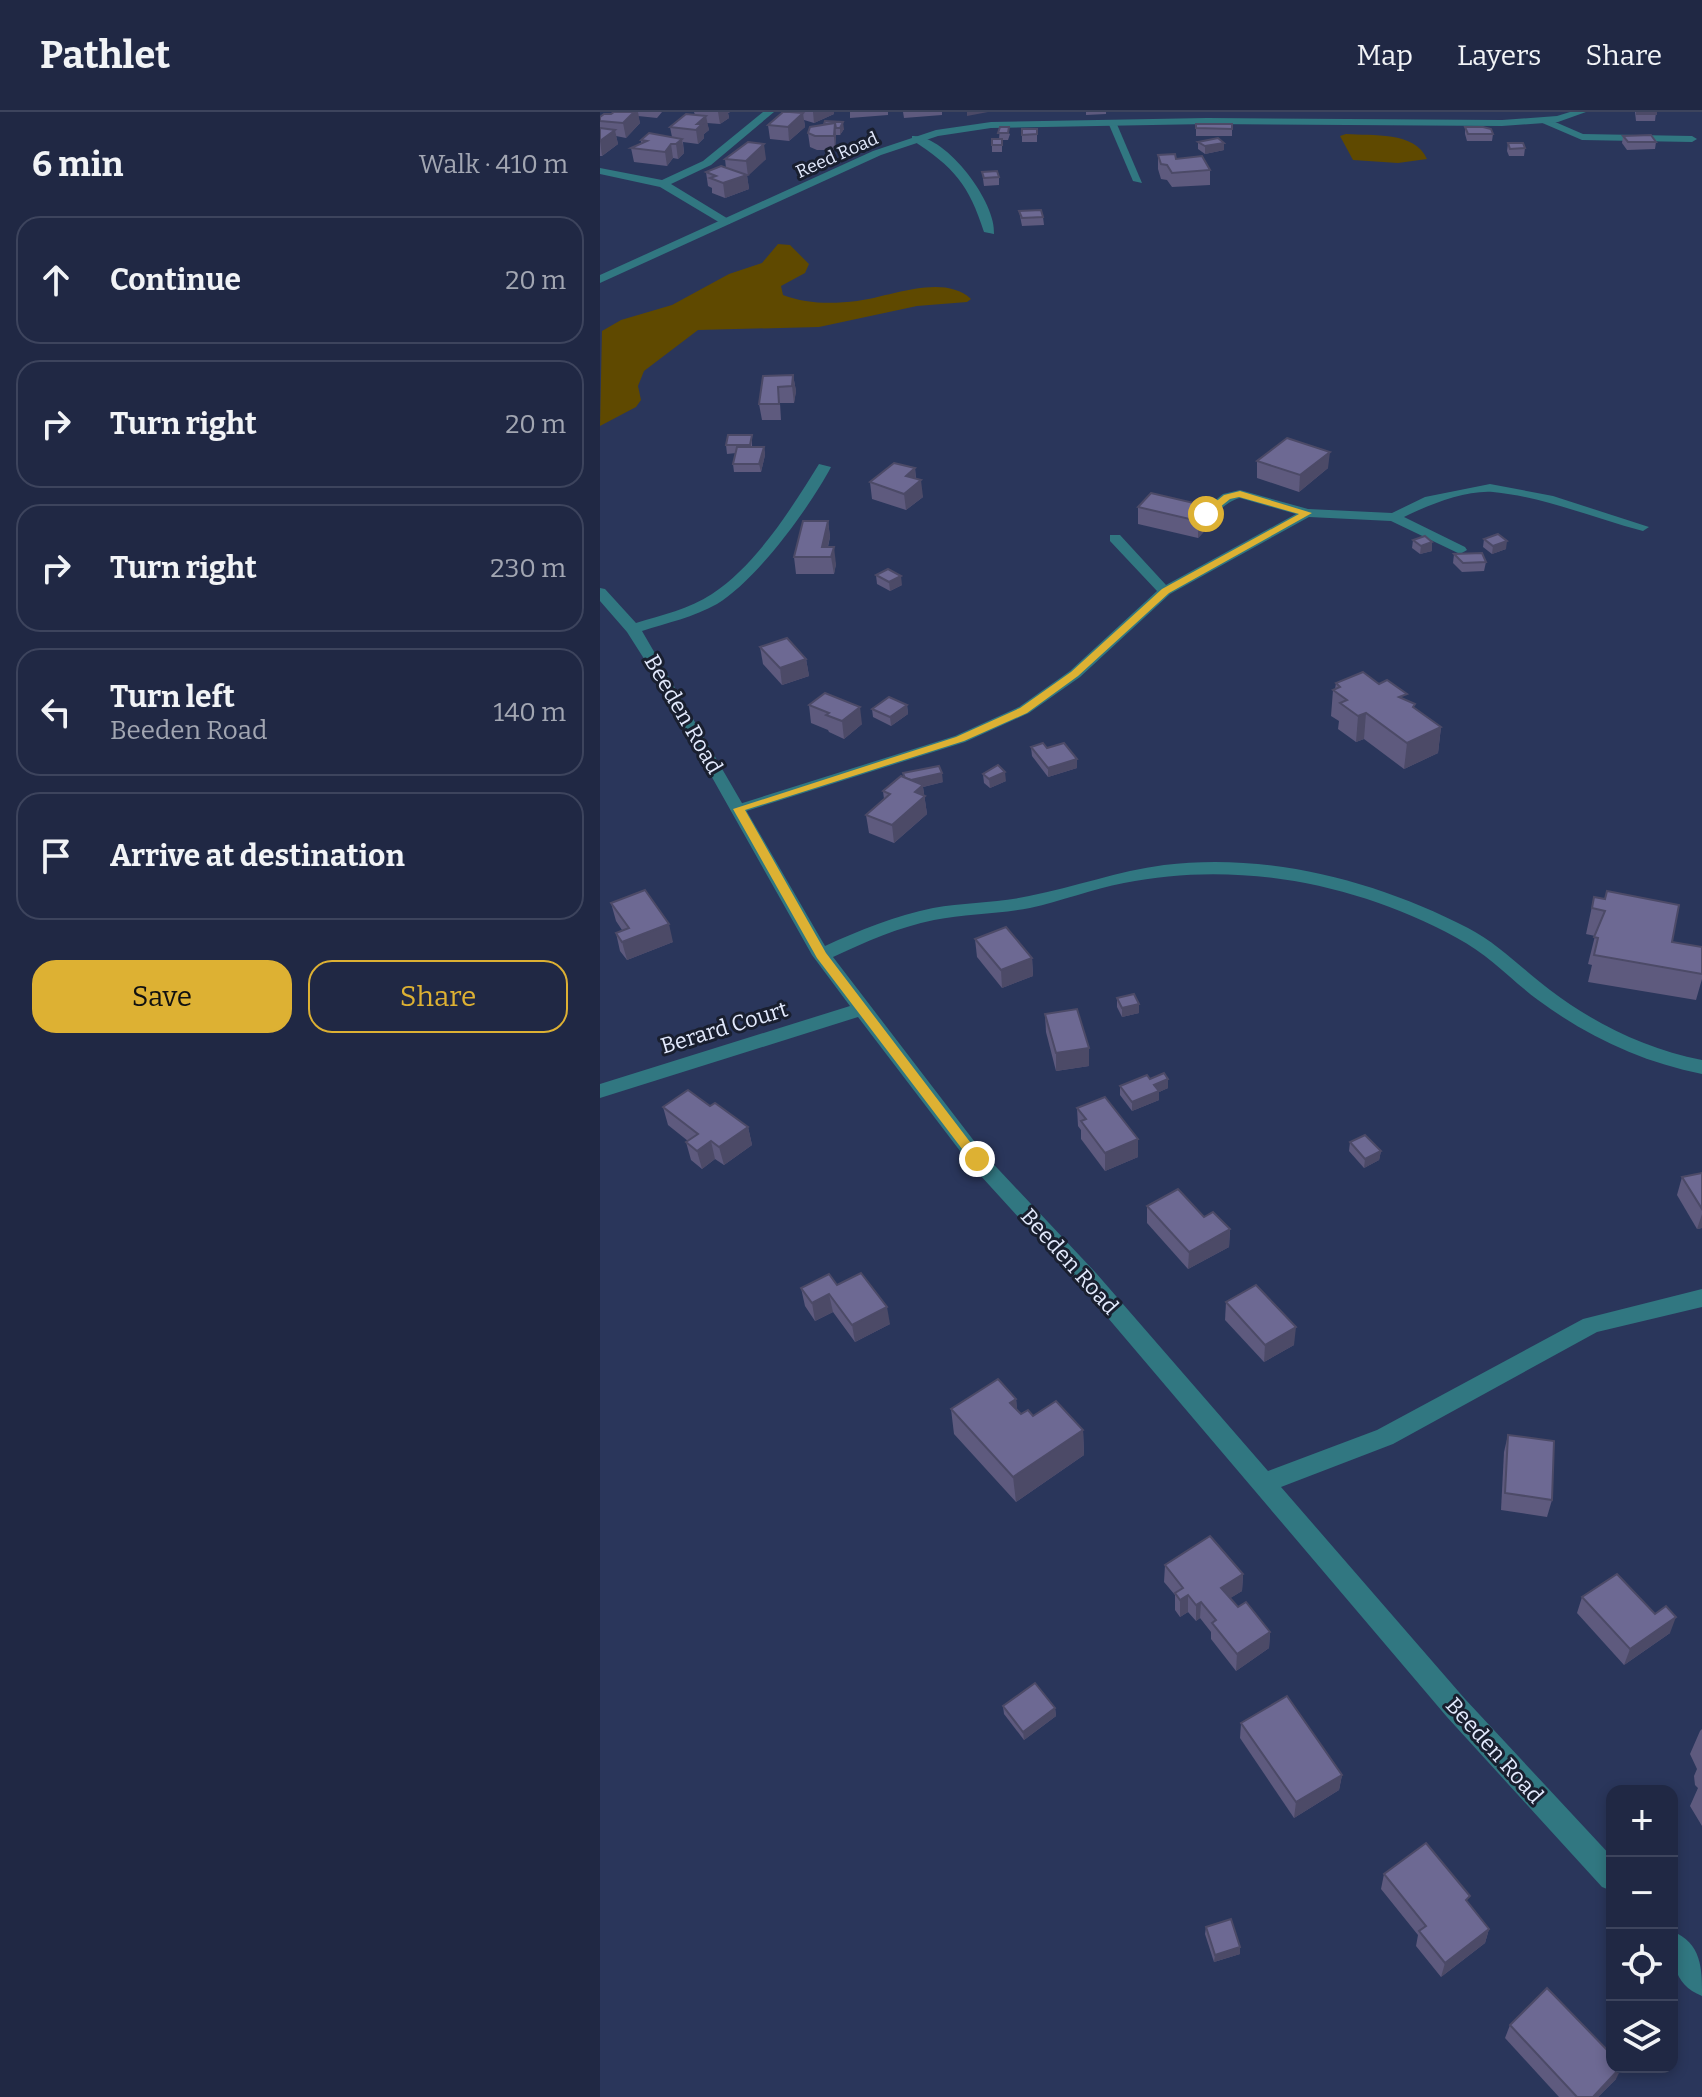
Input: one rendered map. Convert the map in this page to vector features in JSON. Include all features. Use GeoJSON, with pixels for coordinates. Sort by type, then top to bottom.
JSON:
{"type":"FeatureCollection","features":[{"type":"Feature","properties":{"kind":"street"},"geometry":{"type":"LineString","coordinates":[[663,184],[707,163],[769,112]]}},
{"type":"Feature","properties":{"kind":"street","name":"Reed Road"},"geometry":{"type":"LineString","coordinates":[[600,279],[916,138],[972,126],[1111,122],[1479,124],[1543,120],[1581,112]]}},
{"type":"Feature","properties":{"kind":"street"},"geometry":{"type":"LineString","coordinates":[[1111,122],[1138,181]]}},
{"type":"Feature","properties":{"kind":"street"},"geometry":{"type":"LineString","coordinates":[[916,138],[946,156],[968,176],[979,197],[990,232]]}},
{"type":"Feature","properties":{"kind":"street"},"geometry":{"type":"LineString","coordinates":[[600,171],[663,184],[726,222]]}},
{"type":"Feature","properties":{"kind":"street"},"geometry":{"type":"LineString","coordinates":[[633,629],[691,610],[722,594],[812,491],[824,467]]}},
{"type":"Feature","properties":{"kind":"street","name":"Beeden Road"},"geometry":{"type":"LineString","coordinates":[[600,592],[633,629],[821,955],[977,1159],[1088,1279],[1456,1708],[1606,1870]]}},
{"type":"Feature","properties":{"kind":"street"},"geometry":{"type":"LineString","coordinates":[[821,955],[887,928],[935,914],[1028,902],[1124,877],[1190,868],[1235,868],[1289,874],[1358,891],[1414,910],[1464,933],[1506,960],[1543,994],[1606,1034],[1669,1062],[1702,1067]]}},
{"type":"Feature","properties":{"kind":"street","name":"Berard Court"},"geometry":{"type":"LineString","coordinates":[[600,1091],[863,1009]]}},
{"type":"Feature","properties":{"kind":"street"},"geometry":{"type":"LineString","coordinates":[[1262,1484],[1385,1437],[1591,1325],[1702,1298]]}},
{"type":"Feature","properties":{"kind":"street"},"geometry":{"type":"LineString","coordinates":[[1678,1952],[1702,1982]]}},
{"type":"Feature","properties":{"kind":"lane"},"geometry":{"type":"LineString","coordinates":[[1543,120],[1582,137],[1692,139]]}},
{"type":"Feature","properties":{"kind":"lane"},"geometry":{"type":"LineString","coordinates":[[1394,517],[1429,500],[1490,488],[1549,499],[1643,527]]}},
{"type":"Feature","properties":{"kind":"lane"},"geometry":{"type":"LineString","coordinates":[[1206,514],[1227,497],[1240,494],[1307,513],[1394,517],[1460,550]]}},
{"type":"Feature","properties":{"kind":"lane"},"geometry":{"type":"LineString","coordinates":[[738,809],[960,739],[1024,710],[1075,674],[1165,591],[1307,513]]}},
{"type":"Feature","properties":{"kind":"lane"},"geometry":{"type":"LineString","coordinates":[[1115,538],[1165,591]]}},
{"type":"Feature","properties":{"kind":"shaded area"},"geometry":{"type":"Polygon","coordinates":[[[1340,136],[1403,139],[1421,150],[1427,159],[1398,163],[1353,160],[1340,136]]]}},
{"type":"Feature","properties":{"kind":"shaded area"},"geometry":{"type":"Polygon","coordinates":[[[778,244],[790,245],[809,264],[805,273],[781,286],[783,295],[792,298],[848,302],[931,287],[959,291],[971,299],[967,302],[917,306],[819,327],[698,330],[644,371],[638,386],[641,400],[636,407],[600,426],[602,331],[621,320],[672,305],[729,274],[762,263],[778,244]]]}},
{"type":"Feature","properties":{"kind":"building"},"geometry":{"type":"Polygon","coordinates":[[[634,112],[623,123],[600,121],[604,114],[634,112]]]}},
{"type":"Feature","properties":{"kind":"building"},"geometry":{"type":"Polygon","coordinates":[[[783,112],[803,113],[788,127],[768,125],[783,112]]]}},
{"type":"Feature","properties":{"kind":"building"},"geometry":{"type":"Polygon","coordinates":[[[686,114],[706,116],[697,124],[702,124],[696,130],[670,127],[686,114]]]}},
{"type":"Feature","properties":{"kind":"building"},"geometry":{"type":"Polygon","coordinates":[[[825,121],[843,122],[840,128],[836,128],[835,123],[824,124],[825,121]]]}},
{"type":"Feature","properties":{"kind":"building"},"geometry":{"type":"Polygon","coordinates":[[[835,123],[834,136],[808,133],[810,127],[835,123]]]}},
{"type":"Feature","properties":{"kind":"building"},"geometry":{"type":"Polygon","coordinates":[[[1196,124],[1232,124],[1232,129],[1196,128],[1196,124]]]}},
{"type":"Feature","properties":{"kind":"building"},"geometry":{"type":"Polygon","coordinates":[[[1000,127],[1009,127],[1008,133],[998,133],[1000,127]]]}},
{"type":"Feature","properties":{"kind":"building"},"geometry":{"type":"Polygon","coordinates":[[[1465,127],[1491,129],[1493,134],[1468,134],[1465,127]]]}},
{"type":"Feature","properties":{"kind":"building"},"geometry":{"type":"Polygon","coordinates":[[[600,128],[615,130],[600,141],[600,128]]]}},
{"type":"Feature","properties":{"kind":"building"},"geometry":{"type":"Polygon","coordinates":[[[1022,129],[1037,129],[1037,134],[1022,135],[1022,129]]]}},
{"type":"Feature","properties":{"kind":"building"},"geometry":{"type":"Polygon","coordinates":[[[649,133],[682,139],[671,144],[665,152],[631,148],[647,141],[641,140],[649,133]]]}},
{"type":"Feature","properties":{"kind":"building"},"geometry":{"type":"Polygon","coordinates":[[[1651,135],[1656,142],[1628,142],[1623,136],[1651,135]]]}},
{"type":"Feature","properties":{"kind":"building"},"geometry":{"type":"Polygon","coordinates":[[[1218,138],[1224,143],[1205,146],[1198,142],[1218,138]]]}},
{"type":"Feature","properties":{"kind":"building"},"geometry":{"type":"Polygon","coordinates":[[[992,139],[1002,139],[1002,145],[992,145],[992,139]]]}},
{"type":"Feature","properties":{"kind":"building"},"geometry":{"type":"Polygon","coordinates":[[[748,142],[764,144],[746,161],[725,159],[748,142]]]}},
{"type":"Feature","properties":{"kind":"building"},"geometry":{"type":"Polygon","coordinates":[[[1508,143],[1523,143],[1525,148],[1510,149],[1508,143]]]}},
{"type":"Feature","properties":{"kind":"building"},"geometry":{"type":"Polygon","coordinates":[[[1175,154],[1176,159],[1202,156],[1210,170],[1172,173],[1167,165],[1161,164],[1158,155],[1175,154]]]}},
{"type":"Feature","properties":{"kind":"building"},"geometry":{"type":"Polygon","coordinates":[[[721,166],[747,175],[723,183],[710,178],[716,176],[706,172],[721,166]]]}},
{"type":"Feature","properties":{"kind":"building"},"geometry":{"type":"Polygon","coordinates":[[[997,171],[999,177],[984,178],[982,172],[997,171]]]}},
{"type":"Feature","properties":{"kind":"building"},"geometry":{"type":"Polygon","coordinates":[[[1041,210],[1043,217],[1022,218],[1019,211],[1041,210]]]}},
{"type":"Feature","properties":{"kind":"building"},"geometry":{"type":"Polygon","coordinates":[[[793,375],[792,386],[778,387],[779,404],[759,404],[763,376],[793,375]]]}},
{"type":"Feature","properties":{"kind":"building"},"geometry":{"type":"Polygon","coordinates":[[[728,435],[752,435],[750,445],[726,445],[728,435]]]}},
{"type":"Feature","properties":{"kind":"building"},"geometry":{"type":"Polygon","coordinates":[[[1287,438],[1330,452],[1300,475],[1257,461],[1287,438]]]}},
{"type":"Feature","properties":{"kind":"building"},"geometry":{"type":"Polygon","coordinates":[[[737,447],[764,447],[759,464],[733,464],[737,447]]]}},
{"type":"Feature","properties":{"kind":"building"},"geometry":{"type":"Polygon","coordinates":[[[894,463],[915,468],[906,476],[921,480],[904,494],[870,482],[894,463]]]}},
{"type":"Feature","properties":{"kind":"building"},"geometry":{"type":"Polygon","coordinates":[[[1151,493],[1211,507],[1198,521],[1138,507],[1151,493]]]}},
{"type":"Feature","properties":{"kind":"building"},"geometry":{"type":"Polygon","coordinates":[[[803,521],[828,521],[822,547],[834,547],[831,557],[794,557],[803,521]]]}},
{"type":"Feature","properties":{"kind":"building"},"geometry":{"type":"Polygon","coordinates":[[[1498,534],[1507,541],[1493,546],[1484,539],[1498,534]]]}},
{"type":"Feature","properties":{"kind":"building"},"geometry":{"type":"Polygon","coordinates":[[[1425,536],[1432,542],[1421,546],[1413,540],[1425,536]]]}},
{"type":"Feature","properties":{"kind":"building"},"geometry":{"type":"Polygon","coordinates":[[[1482,553],[1486,562],[1463,563],[1454,554],[1482,553]]]}},
{"type":"Feature","properties":{"kind":"building"},"geometry":{"type":"Polygon","coordinates":[[[888,569],[901,576],[889,582],[876,575],[888,569]]]}},
{"type":"Feature","properties":{"kind":"building"},"geometry":{"type":"Polygon","coordinates":[[[787,638],[806,659],[780,668],[760,647],[787,638]]]}},
{"type":"Feature","properties":{"kind":"building"},"geometry":{"type":"Polygon","coordinates":[[[1363,672],[1379,684],[1387,680],[1407,694],[1399,697],[1415,704],[1413,707],[1441,727],[1407,743],[1366,713],[1358,716],[1340,703],[1347,700],[1333,690],[1340,687],[1336,683],[1363,672]]]}},
{"type":"Feature","properties":{"kind":"building"},"geometry":{"type":"Polygon","coordinates":[[[825,693],[860,707],[842,721],[826,715],[829,713],[809,705],[825,693]]]}},
{"type":"Feature","properties":{"kind":"building"},"geometry":{"type":"Polygon","coordinates":[[[889,697],[907,705],[890,717],[872,709],[889,697]]]}},
{"type":"Feature","properties":{"kind":"building"},"geometry":{"type":"Polygon","coordinates":[[[1043,743],[1047,748],[1064,743],[1077,759],[1048,768],[1031,747],[1043,743]]]}},
{"type":"Feature","properties":{"kind":"building"},"geometry":{"type":"Polygon","coordinates":[[[998,765],[1005,772],[989,779],[983,774],[998,765]]]}},
{"type":"Feature","properties":{"kind":"building"},"geometry":{"type":"Polygon","coordinates":[[[939,766],[942,773],[911,780],[905,778],[903,773],[939,766]]]}},
{"type":"Feature","properties":{"kind":"building"},"geometry":{"type":"Polygon","coordinates":[[[901,776],[923,785],[915,792],[925,796],[892,825],[866,815],[890,794],[883,791],[901,776]]]}},
{"type":"Feature","properties":{"kind":"building"},"geometry":{"type":"Polygon","coordinates":[[[645,890],[669,924],[622,942],[616,933],[629,928],[611,903],[645,890]]]}},
{"type":"Feature","properties":{"kind":"building"},"geometry":{"type":"Polygon","coordinates":[[[1607,891],[1679,905],[1672,942],[1702,947],[1702,974],[1594,955],[1598,938],[1594,937],[1605,911],[1592,908],[1594,897],[1605,899],[1607,891]]]}},
{"type":"Feature","properties":{"kind":"building"},"geometry":{"type":"Polygon","coordinates":[[[1006,927],[1032,958],[1001,970],[975,939],[1006,927]]]}},
{"type":"Feature","properties":{"kind":"building"},"geometry":{"type":"Polygon","coordinates":[[[1134,994],[1139,1004],[1122,1008],[1117,998],[1134,994]]]}},
{"type":"Feature","properties":{"kind":"building"},"geometry":{"type":"Polygon","coordinates":[[[1077,1009],[1089,1048],[1056,1053],[1045,1014],[1077,1009]]]}},
{"type":"Feature","properties":{"kind":"building"},"geometry":{"type":"Polygon","coordinates":[[[1164,1073],[1168,1079],[1154,1085],[1159,1091],[1132,1102],[1120,1086],[1147,1075],[1150,1079],[1164,1073]]]}},
{"type":"Feature","properties":{"kind":"building"},"geometry":{"type":"Polygon","coordinates":[[[688,1090],[710,1106],[715,1103],[748,1127],[719,1147],[711,1141],[697,1151],[686,1142],[698,1134],[663,1107],[688,1090]]]}},
{"type":"Feature","properties":{"kind":"building"},"geometry":{"type":"Polygon","coordinates":[[[1105,1097],[1138,1139],[1105,1153],[1081,1121],[1086,1119],[1077,1108],[1105,1097]]]}},
{"type":"Feature","properties":{"kind":"building"},"geometry":{"type":"Polygon","coordinates":[[[1365,1135],[1381,1151],[1365,1159],[1350,1142],[1365,1135]]]}},
{"type":"Feature","properties":{"kind":"building"},"geometry":{"type":"Polygon","coordinates":[[[1702,1173],[1702,1209],[1682,1177],[1702,1173]]]}},
{"type":"Feature","properties":{"kind":"building"},"geometry":{"type":"Polygon","coordinates":[[[1178,1189],[1204,1217],[1213,1212],[1230,1229],[1189,1252],[1147,1206],[1178,1189]]]}},
{"type":"Feature","properties":{"kind":"building"},"geometry":{"type":"Polygon","coordinates":[[[861,1273],[887,1307],[852,1325],[829,1294],[812,1303],[801,1288],[829,1274],[837,1285],[861,1273]]]}},
{"type":"Feature","properties":{"kind":"building"},"geometry":{"type":"Polygon","coordinates":[[[1256,1285],[1296,1327],[1265,1345],[1226,1302],[1256,1285]]]}},
{"type":"Feature","properties":{"kind":"building"},"geometry":{"type":"Polygon","coordinates":[[[998,1379],[1016,1399],[1010,1403],[1021,1414],[1028,1410],[1033,1416],[1056,1401],[1083,1430],[1013,1477],[951,1409],[998,1379]]]}},
{"type":"Feature","properties":{"kind":"building"},"geometry":{"type":"Polygon","coordinates":[[[1508,1435],[1554,1441],[1552,1500],[1505,1493],[1508,1435]]]}},
{"type":"Feature","properties":{"kind":"building"},"geometry":{"type":"Polygon","coordinates":[[[1210,1536],[1243,1574],[1221,1588],[1238,1607],[1246,1602],[1270,1632],[1237,1654],[1212,1623],[1216,1620],[1201,1602],[1196,1605],[1188,1595],[1180,1600],[1175,1593],[1183,1588],[1165,1565],[1210,1536]]]}},
{"type":"Feature","properties":{"kind":"building"},"geometry":{"type":"Polygon","coordinates":[[[1617,1574],[1655,1614],[1666,1606],[1676,1617],[1630,1649],[1582,1597],[1617,1574]]]}},
{"type":"Feature","properties":{"kind":"building"},"geometry":{"type":"Polygon","coordinates":[[[1035,1683],[1055,1708],[1023,1732],[1003,1706],[1035,1683]]]}},
{"type":"Feature","properties":{"kind":"building"},"geometry":{"type":"Polygon","coordinates":[[[1287,1696],[1342,1775],[1296,1802],[1241,1723],[1287,1696]]]}},
{"type":"Feature","properties":{"kind":"building"},"geometry":{"type":"Polygon","coordinates":[[[1426,1843],[1470,1896],[1466,1900],[1489,1929],[1445,1963],[1419,1931],[1426,1926],[1384,1874],[1426,1843]]]}},
{"type":"Feature","properties":{"kind":"building"},"geometry":{"type":"Polygon","coordinates":[[[1231,1919],[1240,1947],[1215,1955],[1206,1927],[1231,1919]]]}},
{"type":"Feature","properties":{"kind":"building"},"geometry":{"type":"Polygon","coordinates":[[[1547,1988],[1606,2049],[1606,2073],[1615,2073],[1593,2097],[1577,2097],[1510,2025],[1547,1988]]]}},
{"type":"Feature","properties":{"kind":"route"},"geometry":{"type":"LineString","coordinates":[[977,1159],[821,955],[738,809],[960,739],[1024,710],[1075,674],[1165,591],[1307,513],[1240,494],[1227,497],[1206,514]]}}]}
